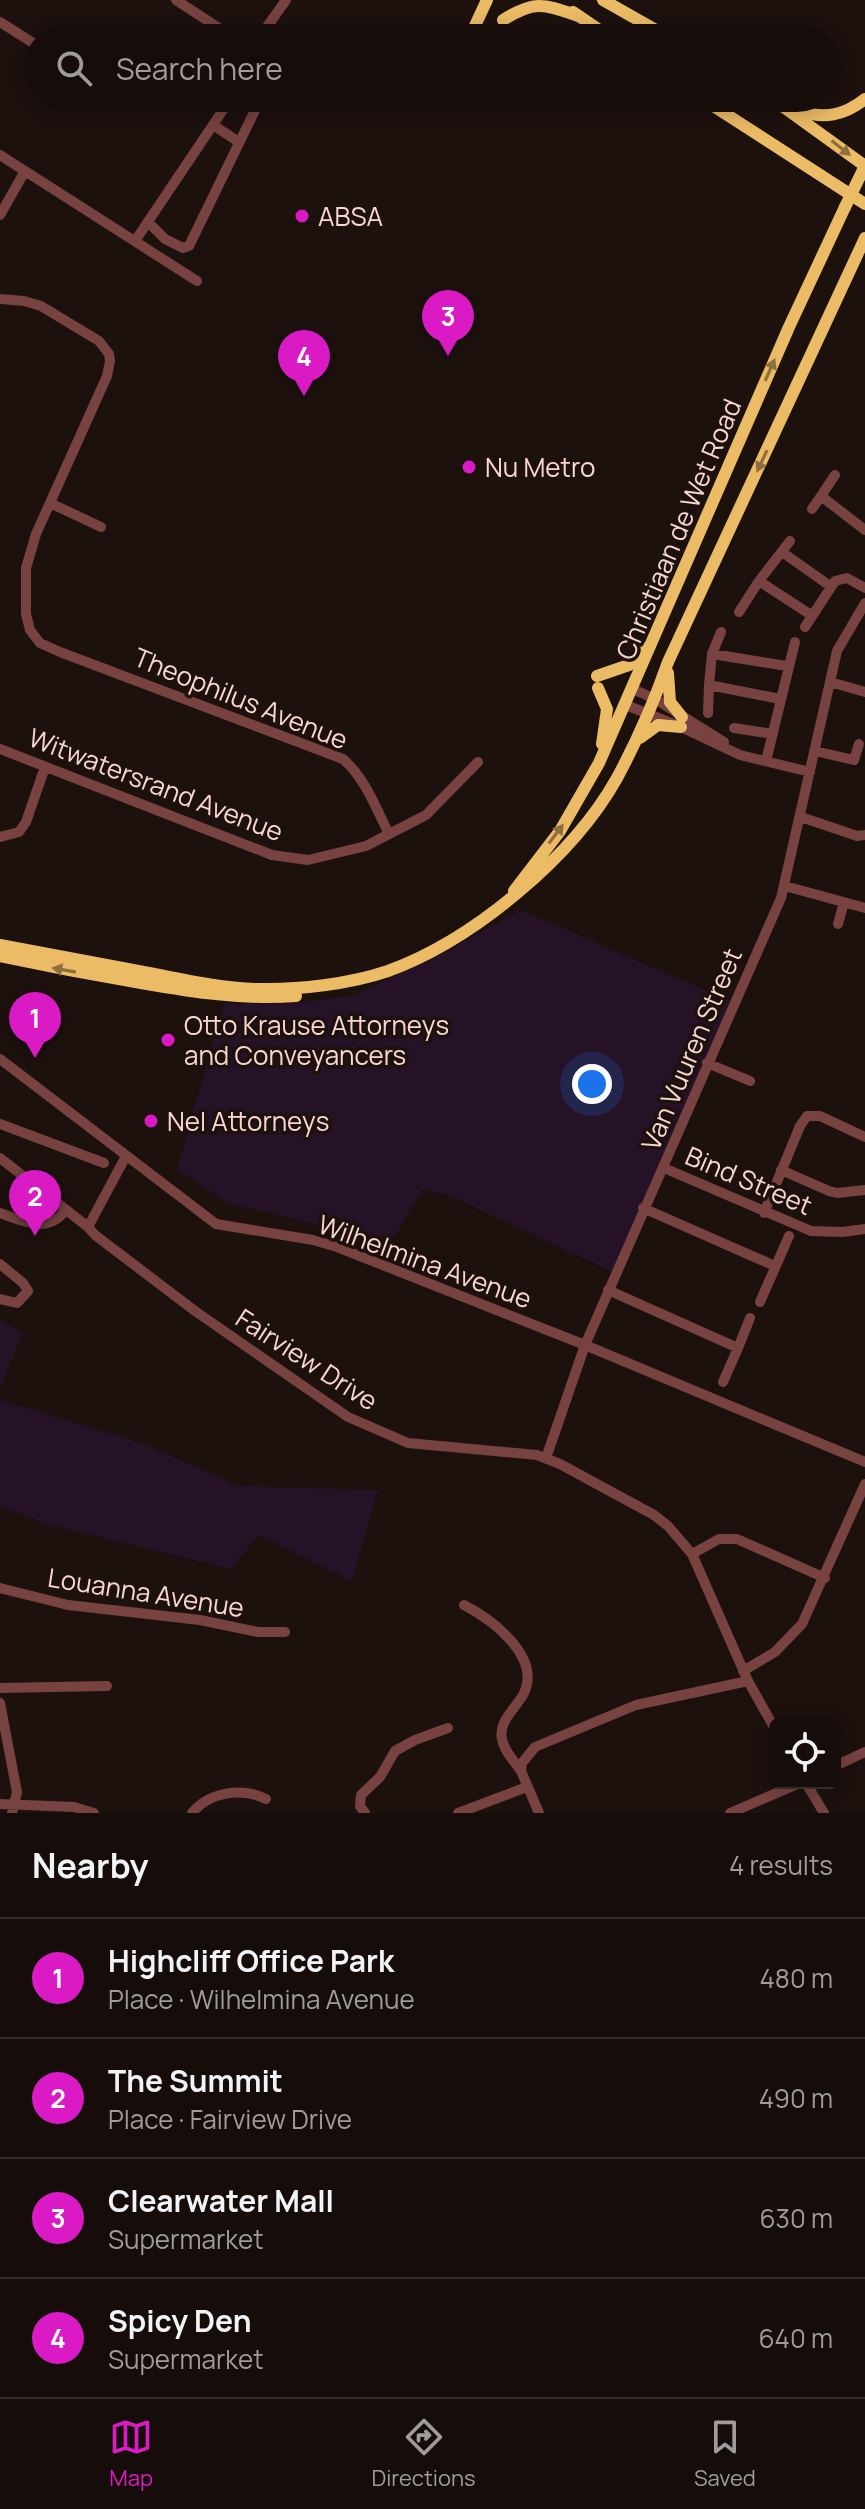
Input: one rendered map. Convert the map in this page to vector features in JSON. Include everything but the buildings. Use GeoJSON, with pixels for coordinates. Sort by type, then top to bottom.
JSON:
{"type":"FeatureCollection","features":[{"type":"Feature","properties":{"kind":"main road"},"geometry":{"type":"LineString","coordinates":[[476,24],[487,0]]}},
{"type":"Feature","properties":{"kind":"main road"},"geometry":{"type":"LineString","coordinates":[[553,0],[590,24]]}},
{"type":"Feature","properties":{"kind":"main road"},"geometry":{"type":"LineString","coordinates":[[603,0],[645,24]]}},
{"type":"Feature","properties":{"kind":"main road"},"geometry":{"type":"LineString","coordinates":[[503,20],[519,7],[535,3],[578,16]]}},
{"type":"Feature","properties":{"kind":"main road"},"geometry":{"type":"LineString","coordinates":[[802,112],[824,117],[846,112],[865,99]]}},
{"type":"Feature","properties":{"kind":"main road"},"geometry":{"type":"LineString","coordinates":[[723,112],[865,204]]}},
{"type":"Feature","properties":{"kind":"main road"},"geometry":{"type":"LineString","coordinates":[[792,112],[865,166]]}},
{"type":"Feature","properties":{"kind":"main road","name":"Christiaan de Wet Road"},"geometry":{"type":"LineString","coordinates":[[510,897],[560,831],[599,763],[789,327],[865,166]]}},
{"type":"Feature","properties":{"kind":"main road","name":"Christiaan de Wet Road"},"geometry":{"type":"LineString","coordinates":[[0,945],[234,988],[293,988],[360,979],[405,964],[464,931],[529,884],[574,839],[616,780],[865,238]]}},
{"type":"Feature","properties":{"kind":"main road"},"geometry":{"type":"LineString","coordinates":[[827,320],[848,283],[865,262]]}},
{"type":"Feature","properties":{"kind":"main road"},"geometry":{"type":"LineString","coordinates":[[599,763],[608,715],[597,682],[629,665],[652,639]]}},
{"type":"Feature","properties":{"kind":"main road"},"geometry":{"type":"LineString","coordinates":[[632,747],[653,727],[682,722],[670,702],[668,662]]}},
{"type":"Feature","properties":{"kind":"main road","name":"Christiaan de Wet Road"},"geometry":{"type":"LineString","coordinates":[[0,956],[58,969],[235,997],[272,998],[312,994],[348,986],[360,979]]}},
{"type":"Feature","properties":{"kind":"street"},"geometry":{"type":"LineString","coordinates":[[176,0],[213,24]]}},
{"type":"Feature","properties":{"kind":"street"},"geometry":{"type":"LineString","coordinates":[[269,24],[286,0]]}},
{"type":"Feature","properties":{"kind":"street"},"geometry":{"type":"LineString","coordinates":[[0,22],[24,37]]}},
{"type":"Feature","properties":{"kind":"street"},"geometry":{"type":"LineString","coordinates":[[145,235],[222,112]]}},
{"type":"Feature","properties":{"kind":"street"},"geometry":{"type":"LineString","coordinates":[[0,155],[145,235],[183,248],[189,246],[254,112]]}},
{"type":"Feature","properties":{"kind":"street"},"geometry":{"type":"LineString","coordinates":[[213,125],[239,142]]}},
{"type":"Feature","properties":{"kind":"street"},"geometry":{"type":"LineString","coordinates":[[0,215],[25,171]]}},
{"type":"Feature","properties":{"kind":"street"},"geometry":{"type":"LineString","coordinates":[[145,235],[197,281]]}},
{"type":"Feature","properties":{"kind":"street"},"geometry":{"type":"LineString","coordinates":[[0,299],[41,306],[99,341],[109,354],[110,369],[50,503],[101,527]]}},
{"type":"Feature","properties":{"kind":"street"},"geometry":{"type":"LineString","coordinates":[[812,509],[835,475]]}},
{"type":"Feature","properties":{"kind":"street"},"geometry":{"type":"LineString","coordinates":[[821,496],[864,525]]}},
{"type":"Feature","properties":{"kind":"street","name":"Theophilus Avenue"},"geometry":{"type":"LineString","coordinates":[[50,503],[36,534],[24,582],[30,630],[40,643],[343,759],[363,782],[389,834]]}},
{"type":"Feature","properties":{"kind":"street"},"geometry":{"type":"LineString","coordinates":[[739,612],[790,541]]}},
{"type":"Feature","properties":{"kind":"street"},"geometry":{"type":"LineString","coordinates":[[782,552],[830,586]]}},
{"type":"Feature","properties":{"kind":"street"},"geometry":{"type":"LineString","coordinates":[[805,627],[830,586],[839,578],[847,578],[865,588]]}},
{"type":"Feature","properties":{"kind":"street"},"geometry":{"type":"LineString","coordinates":[[759,581],[811,615]]}},
{"type":"Feature","properties":{"kind":"street","name":"Van Vuuren Street"},"geometry":{"type":"LineString","coordinates":[[546,1458],[585,1345],[785,886],[839,645],[865,603]]}},
{"type":"Feature","properties":{"kind":"street"},"geometry":{"type":"LineString","coordinates":[[708,713],[712,654],[721,632]]}},
{"type":"Feature","properties":{"kind":"street"},"geometry":{"type":"LineString","coordinates":[[766,761],[795,642]]}},
{"type":"Feature","properties":{"kind":"street"},"geometry":{"type":"LineString","coordinates":[[712,654],[787,666]]}},
{"type":"Feature","properties":{"kind":"street"},"geometry":{"type":"LineString","coordinates":[[830,682],[865,692]]}},
{"type":"Feature","properties":{"kind":"street"},"geometry":{"type":"LineString","coordinates":[[709,685],[780,699]]}},
{"type":"Feature","properties":{"kind":"street"},"geometry":{"type":"LineString","coordinates":[[633,689],[655,699],[682,722],[728,751],[810,772]]}},
{"type":"Feature","properties":{"kind":"street"},"geometry":{"type":"LineString","coordinates":[[626,705],[682,722]]}},
{"type":"Feature","properties":{"kind":"street"},"geometry":{"type":"LineString","coordinates":[[734,728],[773,734]]}},
{"type":"Feature","properties":{"kind":"street"},"geometry":{"type":"LineString","coordinates":[[815,751],[859,762],[859,744]]}},
{"type":"Feature","properties":{"kind":"street","name":"Witwatersrand Avenue"},"geometry":{"type":"LineString","coordinates":[[0,749],[272,855],[308,860],[366,846],[426,815],[478,762]]}},
{"type":"Feature","properties":{"kind":"street"},"geometry":{"type":"LineString","coordinates":[[0,837],[19,832],[26,822],[45,767]]}},
{"type":"Feature","properties":{"kind":"street"},"geometry":{"type":"LineString","coordinates":[[801,817],[857,836],[865,835]]}},
{"type":"Feature","properties":{"kind":"street"},"geometry":{"type":"LineString","coordinates":[[785,886],[865,908]]}},
{"type":"Feature","properties":{"kind":"street"},"geometry":{"type":"LineString","coordinates":[[838,924],[844,902]]}},
{"type":"Feature","properties":{"kind":"street","name":"Wilhelmina Avenue"},"geometry":{"type":"LineString","coordinates":[[1,1062],[216,1224],[337,1247],[585,1345],[865,1462]]}},
{"type":"Feature","properties":{"kind":"street"},"geometry":{"type":"LineString","coordinates":[[707,1063],[750,1081]]}},
{"type":"Feature","properties":{"kind":"street"},"geometry":{"type":"LineString","coordinates":[[764,1213],[807,1116],[820,1116],[865,1137]]}},
{"type":"Feature","properties":{"kind":"street"},"geometry":{"type":"LineString","coordinates":[[0,1124],[104,1163]]}},
{"type":"Feature","properties":{"kind":"street"},"geometry":{"type":"LineString","coordinates":[[88,1227],[126,1156]]}},
{"type":"Feature","properties":{"kind":"street","name":"Fairview Drive"},"geometry":{"type":"LineString","coordinates":[[0,1158],[184,1303],[348,1417],[408,1443],[507,1451],[546,1458],[644,1508],[668,1526],[692,1554],[746,1676],[769,1718]]}},
{"type":"Feature","properties":{"kind":"street","name":"Bind Street"},"geometry":{"type":"LineString","coordinates":[[664,1168],[764,1213],[822,1233],[865,1229]]}},
{"type":"Feature","properties":{"kind":"street"},"geometry":{"type":"LineString","coordinates":[[781,1170],[837,1193],[865,1190]]}},
{"type":"Feature","properties":{"kind":"street"},"geometry":{"type":"LineString","coordinates":[[643,1208],[775,1266]]}},
{"type":"Feature","properties":{"kind":"street"},"geometry":{"type":"LineString","coordinates":[[0,1213],[38,1225],[55,1221],[65,1211]]}},
{"type":"Feature","properties":{"kind":"street"},"geometry":{"type":"LineString","coordinates":[[760,1302],[789,1236]]}},
{"type":"Feature","properties":{"kind":"street"},"geometry":{"type":"LineString","coordinates":[[0,1264],[28,1291],[17,1303],[0,1299]]}},
{"type":"Feature","properties":{"kind":"street"},"geometry":{"type":"LineString","coordinates":[[608,1290],[738,1348]]}},
{"type":"Feature","properties":{"kind":"street"},"geometry":{"type":"LineString","coordinates":[[723,1382],[750,1318]]}},
{"type":"Feature","properties":{"kind":"street"},"geometry":{"type":"LineString","coordinates":[[521,1771],[522,1763],[535,1747],[614,1712],[746,1676],[775,1652],[802,1624],[865,1484]]}},
{"type":"Feature","properties":{"kind":"street"},"geometry":{"type":"LineString","coordinates":[[692,1554],[719,1539],[737,1539],[825,1578]]}},
{"type":"Feature","properties":{"kind":"street","name":"Louanna Avenue"},"geometry":{"type":"LineString","coordinates":[[0,1588],[68,1605],[200,1620],[258,1632],[285,1632]]}},
{"type":"Feature","properties":{"kind":"street"},"geometry":{"type":"LineString","coordinates":[[464,1605],[498,1626],[524,1661],[528,1672],[525,1692],[503,1725],[501,1734],[505,1748],[521,1771],[539,1813]]}},
{"type":"Feature","properties":{"kind":"street"},"geometry":{"type":"LineString","coordinates":[[0,1688],[107,1686]]}},
{"type":"Feature","properties":{"kind":"street"},"geometry":{"type":"LineString","coordinates":[[0,1703],[17,1792],[13,1809]]}},
{"type":"Feature","properties":{"kind":"street"},"geometry":{"type":"LineString","coordinates":[[365,1813],[360,1806],[361,1795],[380,1777],[391,1755],[407,1743],[448,1728]]}},
{"type":"Feature","properties":{"kind":"street"},"geometry":{"type":"LineString","coordinates":[[841,1763],[865,1752]]}},
{"type":"Feature","properties":{"kind":"street"},"geometry":{"type":"LineString","coordinates":[[458,1813],[527,1787]]}},
{"type":"Feature","properties":{"kind":"street"},"geometry":{"type":"LineString","coordinates":[[730,1813],[788,1789]]}},
{"type":"Feature","properties":{"kind":"street"},"geometry":{"type":"LineString","coordinates":[[807,1789],[824,1813]]}},
{"type":"Feature","properties":{"kind":"street"},"geometry":{"type":"LineString","coordinates":[[192,1813],[203,1802],[230,1794],[251,1793],[266,1799]]}},
{"type":"Feature","properties":{"kind":"street"},"geometry":{"type":"LineString","coordinates":[[0,1804],[13,1809],[74,1807],[94,1813]]}},
{"type":"Feature","properties":{"kind":"shaded area"},"geometry":{"type":"Polygon","coordinates":[[[521,910],[730,1001],[664,1168],[611,1271],[446,1194],[422,1190],[388,1242],[228,1203],[177,1169],[224,1004],[284,1004],[351,996],[436,957],[521,910]]]}},
{"type":"Feature","properties":{"kind":"shaded area"},"geometry":{"type":"Polygon","coordinates":[[[0,1320],[23,1333],[0,1389],[0,1320]]]}},
{"type":"Feature","properties":{"kind":"shaded area"},"geometry":{"type":"Polygon","coordinates":[[[0,1400],[145,1444],[239,1486],[378,1490],[352,1581],[259,1535],[231,1569],[51,1525],[0,1507],[0,1400]]]}},
{"type":"Feature","properties":{"kind":"place","name":"ABSA"},"geometry":{"type":"Point","coordinates":[302,216]}},
{"type":"Feature","properties":{"kind":"place","name":"Clearwater Mall"},"geometry":{"type":"Point","coordinates":[448,356]}},
{"type":"Feature","properties":{"kind":"place","name":"Spicy Den"},"geometry":{"type":"Point","coordinates":[304,396]}},
{"type":"Feature","properties":{"kind":"place","name":"Nu Metro"},"geometry":{"type":"Point","coordinates":[469,467]}},
{"type":"Feature","properties":{"kind":"place","name":"Otto Krause Attorneys and Conveyancers"},"geometry":{"type":"Point","coordinates":[168,1040]}},
{"type":"Feature","properties":{"kind":"place","name":"Highcliff Office Park"},"geometry":{"type":"Point","coordinates":[35,1058]}},
{"type":"Feature","properties":{"kind":"place","name":"Nel Attorneys"},"geometry":{"type":"Point","coordinates":[151,1121]}},
{"type":"Feature","properties":{"kind":"place","name":"The Summit"},"geometry":{"type":"Point","coordinates":[35,1236]}}]}
